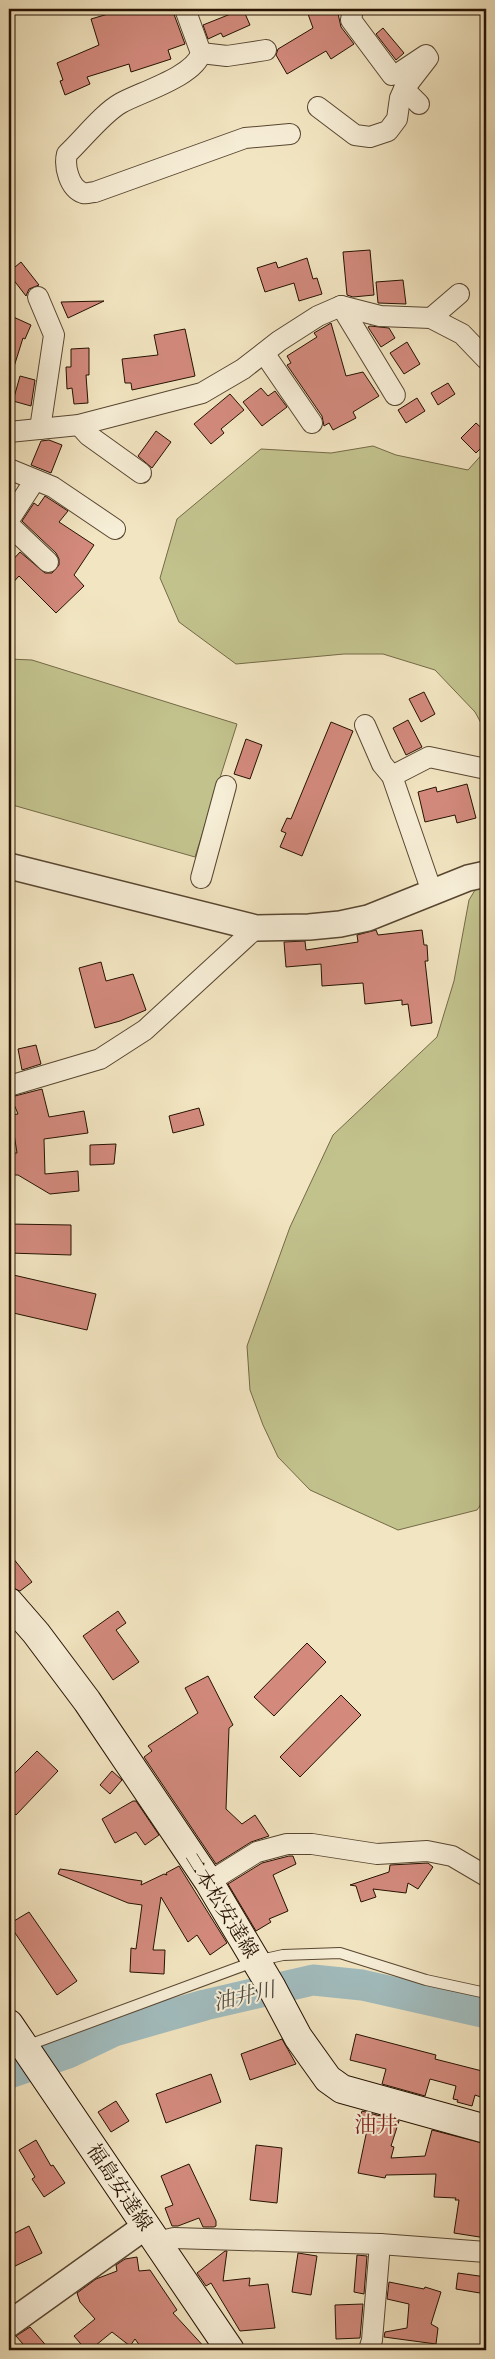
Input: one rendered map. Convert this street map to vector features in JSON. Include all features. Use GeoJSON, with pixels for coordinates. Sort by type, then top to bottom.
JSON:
{"type":"FeatureCollection","features":[{"type":"Feature","properties":{"kind":"main road","name":"二本松安達線"},"geometry":{"type":"LineString","coordinates":[[9,1602],[36,1633],[87,1701],[209,1882],[272,1988],[298,2036],[328,2079],[342,2089],[486,2129]]}},
{"type":"Feature","properties":{"kind":"main road","name":"福島安達線"},"geometry":{"type":"LineString","coordinates":[[9,2024],[72,2114],[230,2350]]}},
{"type":"Feature","properties":{"kind":"street"},"geometry":{"type":"LineString","coordinates":[[185,9],[201,53],[196,64],[181,74],[120,104],[68,154],[65,162],[66,172],[78,189],[86,193],[96,192],[245,138],[290,134]]}},
{"type":"Feature","properties":{"kind":"street"},"geometry":{"type":"LineString","coordinates":[[318,107],[355,135],[370,137],[388,131],[394,125],[399,112],[400,98],[404,89],[428,56],[392,75],[351,20],[352,9]]}},
{"type":"Feature","properties":{"kind":"street"},"geometry":{"type":"LineString","coordinates":[[201,53],[227,56],[266,50]]}},
{"type":"Feature","properties":{"kind":"street"},"geometry":{"type":"LineString","coordinates":[[404,89],[419,104]]}},
{"type":"Feature","properties":{"kind":"street"},"geometry":{"type":"LineString","coordinates":[[431,318],[458,294]]}},
{"type":"Feature","properties":{"kind":"street"},"geometry":{"type":"LineString","coordinates":[[38,296],[54,335],[40,429]]}},
{"type":"Feature","properties":{"kind":"street"},"geometry":{"type":"LineString","coordinates":[[341,306],[395,395]]}},
{"type":"Feature","properties":{"kind":"street"},"geometry":{"type":"LineString","coordinates":[[9,432],[79,425],[202,392],[243,369],[318,316],[341,306],[380,316],[431,318],[462,334],[486,359]]}},
{"type":"Feature","properties":{"kind":"street"},"geometry":{"type":"LineString","coordinates":[[264,353],[312,423]]}},
{"type":"Feature","properties":{"kind":"street"},"geometry":{"type":"LineString","coordinates":[[79,425],[88,435],[141,473]]}},
{"type":"Feature","properties":{"kind":"street"},"geometry":{"type":"LineString","coordinates":[[9,469],[54,487],[115,529]]}},
{"type":"Feature","properties":{"kind":"street"},"geometry":{"type":"LineString","coordinates":[[9,520],[35,480]]}},
{"type":"Feature","properties":{"kind":"street"},"geometry":{"type":"LineString","coordinates":[[9,525],[48,562]]}},
{"type":"Feature","properties":{"kind":"street"},"geometry":{"type":"LineString","coordinates":[[366,725],[382,764],[392,776],[432,892]]}},
{"type":"Feature","properties":{"kind":"street"},"geometry":{"type":"LineString","coordinates":[[392,776],[429,757],[486,770]]}},
{"type":"Feature","properties":{"kind":"street"},"geometry":{"type":"LineString","coordinates":[[201,878],[226,786]]}},
{"type":"Feature","properties":{"kind":"street"},"geometry":{"type":"LineString","coordinates":[[9,866],[256,928],[340,924],[368,918],[432,892],[486,874]]}},
{"type":"Feature","properties":{"kind":"street"},"geometry":{"type":"LineString","coordinates":[[9,1086],[100,1059],[145,1030],[256,928]]}},
{"type":"Feature","properties":{"kind":"street"},"geometry":{"type":"LineString","coordinates":[[209,1882],[257,1852],[287,1844],[312,1844],[377,1854],[427,1851],[452,1856],[486,1876]]}},
{"type":"Feature","properties":{"kind":"street"},"geometry":{"type":"LineString","coordinates":[[9,2324],[151,2234],[174,2238],[380,2244],[486,2252]]}},
{"type":"Feature","properties":{"kind":"street"},"geometry":{"type":"LineString","coordinates":[[369,2350],[372,2340],[380,2244]]}},
{"type":"Feature","properties":{"kind":"lane"},"geometry":{"type":"LineString","coordinates":[[24,2047],[256,1961],[283,1955],[340,1953],[426,1980],[486,1994]]}},
{"type":"Feature","properties":{"kind":"green space"},"geometry":{"type":"Polygon","coordinates":[[[373,446],[396,455],[468,470],[486,450],[486,732],[475,712],[435,670],[383,654],[344,654],[236,664],[179,622],[160,578],[177,519],[261,449],[331,453],[373,446]]]}},
{"type":"Feature","properties":{"kind":"green space"},"geometry":{"type":"Polygon","coordinates":[[[9,659],[32,660],[237,724],[195,857],[9,804],[9,659]]]}},
{"type":"Feature","properties":{"kind":"green space"},"geometry":{"type":"Polygon","coordinates":[[[486,872],[486,1497],[477,1510],[398,1530],[310,1490],[278,1457],[263,1425],[250,1390],[247,1346],[290,1227],[333,1135],[437,1037],[454,981],[469,900],[486,872]]]}},
{"type":"Feature","properties":{"kind":"building"},"geometry":{"type":"Polygon","coordinates":[[[125,9],[172,9],[185,44],[168,50],[171,59],[131,72],[129,64],[87,77],[90,84],[65,95],[60,81],[63,80],[57,63],[99,45],[91,19],[125,9]]]}},
{"type":"Feature","properties":{"kind":"building"},"geometry":{"type":"Polygon","coordinates":[[[243,9],[250,25],[223,37],[221,33],[208,39],[203,25],[243,9]]]}},
{"type":"Feature","properties":{"kind":"building"},"geometry":{"type":"Polygon","coordinates":[[[320,9],[337,9],[341,27],[354,44],[331,59],[326,51],[287,74],[276,55],[278,49],[313,28],[308,14],[320,9]]]}},
{"type":"Feature","properties":{"kind":"building"},"geometry":{"type":"Polygon","coordinates":[[[383,28],[404,53],[396,60],[376,34],[383,28]]]}},
{"type":"Feature","properties":{"kind":"building"},"geometry":{"type":"Polygon","coordinates":[[[370,250],[374,295],[353,297],[347,295],[343,252],[370,250]]]}},
{"type":"Feature","properties":{"kind":"building"},"geometry":{"type":"Polygon","coordinates":[[[307,258],[313,279],[317,278],[322,294],[299,301],[294,283],[265,292],[257,268],[276,262],[278,268],[307,258]]]}},
{"type":"Feature","properties":{"kind":"building"},"geometry":{"type":"Polygon","coordinates":[[[21,262],[39,285],[29,289],[26,296],[9,274],[21,262]]]}},
{"type":"Feature","properties":{"kind":"building"},"geometry":{"type":"Polygon","coordinates":[[[403,280],[406,304],[378,303],[376,282],[403,280]]]}},
{"type":"Feature","properties":{"kind":"building"},"geometry":{"type":"Polygon","coordinates":[[[104,301],[68,318],[61,302],[104,301]]]}},
{"type":"Feature","properties":{"kind":"building"},"geometry":{"type":"Polygon","coordinates":[[[9,315],[31,325],[25,339],[23,338],[12,373],[9,372],[9,315]]]}},
{"type":"Feature","properties":{"kind":"building"},"geometry":{"type":"Polygon","coordinates":[[[331,323],[346,376],[363,372],[379,396],[353,412],[356,418],[333,430],[329,423],[324,426],[322,416],[287,365],[291,363],[287,356],[317,337],[314,333],[331,323]]]}},
{"type":"Feature","properties":{"kind":"building"},"geometry":{"type":"Polygon","coordinates":[[[368,327],[389,328],[395,338],[381,347],[368,327]]]}},
{"type":"Feature","properties":{"kind":"building"},"geometry":{"type":"Polygon","coordinates":[[[185,329],[195,376],[132,390],[131,383],[125,383],[122,359],[158,355],[154,335],[185,329]]]}},
{"type":"Feature","properties":{"kind":"building"},"geometry":{"type":"Polygon","coordinates":[[[407,342],[420,364],[404,374],[390,353],[407,342]]]}},
{"type":"Feature","properties":{"kind":"building"},"geometry":{"type":"Polygon","coordinates":[[[89,348],[89,375],[86,375],[88,403],[74,404],[72,388],[67,389],[66,367],[71,367],[71,349],[89,348]]]}},
{"type":"Feature","properties":{"kind":"building"},"geometry":{"type":"Polygon","coordinates":[[[20,376],[35,380],[31,406],[13,401],[20,376]]]}},
{"type":"Feature","properties":{"kind":"building"},"geometry":{"type":"Polygon","coordinates":[[[448,383],[455,394],[438,405],[431,393],[448,383]]]}},
{"type":"Feature","properties":{"kind":"building"},"geometry":{"type":"Polygon","coordinates":[[[261,388],[268,396],[275,391],[287,407],[262,426],[243,402],[261,388]]]}},
{"type":"Feature","properties":{"kind":"building"},"geometry":{"type":"Polygon","coordinates":[[[230,394],[244,410],[221,429],[224,433],[211,444],[194,424],[230,394]]]}},
{"type":"Feature","properties":{"kind":"building"},"geometry":{"type":"Polygon","coordinates":[[[417,398],[425,411],[406,423],[398,410],[417,398]]]}},
{"type":"Feature","properties":{"kind":"building"},"geometry":{"type":"Polygon","coordinates":[[[476,423],[486,432],[486,443],[476,453],[461,438],[476,423]]]}},
{"type":"Feature","properties":{"kind":"building"},"geometry":{"type":"Polygon","coordinates":[[[156,431],[171,442],[152,468],[138,456],[156,431]]]}},
{"type":"Feature","properties":{"kind":"building"},"geometry":{"type":"Polygon","coordinates":[[[49,440],[62,445],[51,473],[31,465],[41,441],[49,440]]]}},
{"type":"Feature","properties":{"kind":"building"},"geometry":{"type":"Polygon","coordinates":[[[45,496],[68,511],[59,522],[94,545],[74,575],[84,586],[56,613],[19,576],[9,587],[9,564],[20,552],[45,573],[52,573],[59,565],[56,553],[22,521],[34,503],[38,506],[45,496]]]}},
{"type":"Feature","properties":{"kind":"building"},"geometry":{"type":"Polygon","coordinates":[[[424,692],[435,714],[421,722],[409,699],[424,692]]]}},
{"type":"Feature","properties":{"kind":"building"},"geometry":{"type":"Polygon","coordinates":[[[408,720],[422,747],[406,755],[393,728],[408,720]]]}},
{"type":"Feature","properties":{"kind":"building"},"geometry":{"type":"Polygon","coordinates":[[[331,722],[353,731],[302,856],[280,847],[286,833],[281,831],[287,818],[291,819],[331,722]]]}},
{"type":"Feature","properties":{"kind":"building"},"geometry":{"type":"Polygon","coordinates":[[[246,739],[262,745],[250,779],[234,774],[246,739]]]}},
{"type":"Feature","properties":{"kind":"building"},"geometry":{"type":"Polygon","coordinates":[[[467,784],[476,818],[457,823],[455,815],[425,822],[418,792],[436,787],[437,792],[467,784]]]}},
{"type":"Feature","properties":{"kind":"building"},"geometry":{"type":"Polygon","coordinates":[[[376,930],[378,935],[422,930],[424,945],[427,945],[428,961],[425,961],[432,1023],[411,1026],[408,1004],[402,1005],[402,1000],[365,1004],[363,983],[322,986],[321,964],[286,967],[284,942],[305,941],[306,950],[358,942],[357,935],[376,930]]]}},
{"type":"Feature","properties":{"kind":"building"},"geometry":{"type":"Polygon","coordinates":[[[101,962],[106,981],[133,974],[146,1010],[120,1021],[95,1028],[79,968],[101,962]]]}},
{"type":"Feature","properties":{"kind":"building"},"geometry":{"type":"Polygon","coordinates":[[[36,1045],[41,1064],[22,1070],[18,1049],[36,1045]]]}},
{"type":"Feature","properties":{"kind":"building"},"geometry":{"type":"Polygon","coordinates":[[[42,1089],[49,1117],[84,1111],[88,1133],[44,1139],[45,1174],[78,1171],[79,1191],[50,1194],[18,1175],[9,1175],[9,1153],[17,1153],[11,1115],[18,1114],[11,1097],[42,1089]]]}},
{"type":"Feature","properties":{"kind":"building"},"geometry":{"type":"Polygon","coordinates":[[[199,1108],[204,1125],[173,1133],[169,1116],[199,1108]]]}},
{"type":"Feature","properties":{"kind":"building"},"geometry":{"type":"Polygon","coordinates":[[[116,1144],[114,1164],[90,1165],[90,1145],[116,1144]]]}},
{"type":"Feature","properties":{"kind":"building"},"geometry":{"type":"Polygon","coordinates":[[[9,1224],[71,1225],[71,1255],[9,1253],[9,1224]]]}},
{"type":"Feature","properties":{"kind":"building"},"geometry":{"type":"Polygon","coordinates":[[[9,1274],[96,1294],[87,1330],[9,1312],[9,1274]]]}},
{"type":"Feature","properties":{"kind":"building"},"geometry":{"type":"Polygon","coordinates":[[[9,1553],[32,1582],[20,1591],[9,1587],[9,1553]]]}},
{"type":"Feature","properties":{"kind":"building"},"geometry":{"type":"Polygon","coordinates":[[[118,1611],[126,1623],[116,1630],[139,1662],[113,1680],[83,1636],[118,1611]]]}},
{"type":"Feature","properties":{"kind":"building"},"geometry":{"type":"Polygon","coordinates":[[[307,1643],[326,1662],[274,1716],[254,1697],[307,1643]]]}},
{"type":"Feature","properties":{"kind":"building"},"geometry":{"type":"Polygon","coordinates":[[[208,1676],[233,1725],[229,1728],[226,1809],[242,1824],[255,1815],[269,1836],[251,1842],[216,1864],[144,1757],[152,1751],[148,1746],[198,1713],[185,1688],[208,1676]]]}},
{"type":"Feature","properties":{"kind":"building"},"geometry":{"type":"Polygon","coordinates":[[[341,1695],[361,1715],[300,1777],[280,1757],[341,1695]]]}},
{"type":"Feature","properties":{"kind":"building"},"geometry":{"type":"Polygon","coordinates":[[[37,1751],[58,1771],[16,1815],[9,1808],[9,1779],[37,1751]]]}},
{"type":"Feature","properties":{"kind":"building"},"geometry":{"type":"Polygon","coordinates":[[[112,1771],[122,1780],[110,1794],[100,1785],[112,1771]]]}},
{"type":"Feature","properties":{"kind":"building"},"geometry":{"type":"Polygon","coordinates":[[[136,1801],[159,1835],[145,1845],[136,1832],[115,1843],[102,1819],[136,1801]]]}},
{"type":"Feature","properties":{"kind":"building"},"geometry":{"type":"Polygon","coordinates":[[[293,1856],[296,1864],[273,1875],[288,1911],[269,1919],[271,1922],[256,1931],[228,1884],[262,1863],[293,1856]]]}},
{"type":"Feature","properties":{"kind":"building"},"geometry":{"type":"Polygon","coordinates":[[[428,1863],[433,1867],[418,1889],[408,1883],[406,1893],[373,1889],[376,1897],[361,1902],[356,1886],[350,1885],[389,1872],[390,1865],[428,1863]]]}},
{"type":"Feature","properties":{"kind":"building"},"geometry":{"type":"Polygon","coordinates":[[[179,1866],[227,1943],[210,1955],[197,1935],[188,1942],[161,1897],[153,1950],[165,1950],[164,1974],[130,1972],[131,1948],[136,1949],[142,1905],[128,1903],[58,1874],[60,1869],[142,1881],[141,1885],[164,1874],[167,1875],[166,1873],[179,1866]]]}},
{"type":"Feature","properties":{"kind":"building"},"geometry":{"type":"Polygon","coordinates":[[[29,1912],[77,1981],[57,1995],[9,1924],[29,1912]]]}},
{"type":"Feature","properties":{"kind":"building"},"geometry":{"type":"Polygon","coordinates":[[[356,2034],[436,2055],[435,2059],[486,2072],[486,2099],[475,2095],[472,2106],[457,2102],[458,2100],[453,2099],[456,2086],[430,2079],[425,2096],[382,2084],[386,2069],[350,2060],[356,2034]]]}},
{"type":"Feature","properties":{"kind":"building"},"geometry":{"type":"Polygon","coordinates":[[[282,2039],[296,2064],[250,2080],[241,2054],[282,2039]]]}},
{"type":"Feature","properties":{"kind":"building"},"geometry":{"type":"Polygon","coordinates":[[[211,2074],[221,2102],[166,2123],[156,2094],[211,2074]]]}},
{"type":"Feature","properties":{"kind":"building"},"geometry":{"type":"Polygon","coordinates":[[[116,2101],[129,2121],[111,2132],[98,2112],[116,2101]]]}},
{"type":"Feature","properties":{"kind":"building"},"geometry":{"type":"Polygon","coordinates":[[[362,2111],[399,2121],[391,2146],[394,2147],[391,2158],[425,2156],[432,2130],[486,2144],[486,2238],[454,2233],[459,2200],[455,2200],[456,2198],[434,2197],[436,2174],[386,2175],[385,2178],[358,2173],[368,2125],[359,2122],[362,2111]]]}},
{"type":"Feature","properties":{"kind":"building"},"geometry":{"type":"Polygon","coordinates":[[[36,2140],[51,2166],[53,2165],[65,2183],[44,2197],[32,2179],[35,2177],[19,2150],[36,2140]]]}},
{"type":"Feature","properties":{"kind":"building"},"geometry":{"type":"Polygon","coordinates":[[[256,2145],[282,2148],[277,2203],[250,2200],[256,2145]]]}},
{"type":"Feature","properties":{"kind":"building"},"geometry":{"type":"Polygon","coordinates":[[[189,2164],[216,2221],[216,2226],[214,2227],[203,2227],[199,2218],[178,2226],[172,2226],[165,2208],[173,2205],[161,2176],[189,2164]]]}},
{"type":"Feature","properties":{"kind":"building"},"geometry":{"type":"Polygon","coordinates":[[[29,2226],[42,2253],[9,2269],[9,2236],[29,2226]]]}},
{"type":"Feature","properties":{"kind":"building"},"geometry":{"type":"Polygon","coordinates":[[[227,2251],[223,2281],[250,2278],[249,2286],[268,2284],[275,2328],[240,2331],[211,2283],[206,2286],[197,2273],[227,2251]]]}},
{"type":"Feature","properties":{"kind":"building"},"geometry":{"type":"Polygon","coordinates":[[[298,2253],[317,2256],[311,2295],[292,2292],[298,2253]]]}},
{"type":"Feature","properties":{"kind":"building"},"geometry":{"type":"Polygon","coordinates":[[[357,2255],[367,2256],[364,2294],[354,2292],[357,2255]]]}},
{"type":"Feature","properties":{"kind":"building"},"geometry":{"type":"Polygon","coordinates":[[[137,2257],[139,2271],[150,2270],[177,2310],[173,2313],[207,2350],[143,2350],[135,2339],[130,2346],[112,2332],[90,2350],[86,2350],[74,2336],[95,2319],[80,2302],[77,2293],[96,2279],[117,2271],[116,2265],[125,2259],[137,2257]]]}},
{"type":"Feature","properties":{"kind":"building"},"geometry":{"type":"Polygon","coordinates":[[[458,2273],[486,2277],[486,2294],[456,2289],[458,2273]]]}},
{"type":"Feature","properties":{"kind":"building"},"geometry":{"type":"Polygon","coordinates":[[[389,2282],[424,2289],[425,2287],[441,2292],[431,2324],[438,2328],[436,2344],[384,2337],[385,2332],[407,2328],[409,2304],[387,2299],[389,2282]]]}},
{"type":"Feature","properties":{"kind":"building"},"geometry":{"type":"Polygon","coordinates":[[[363,2304],[360,2338],[336,2339],[335,2305],[363,2304]]]}},
{"type":"Feature","properties":{"kind":"building"},"geometry":{"type":"Polygon","coordinates":[[[30,2327],[50,2350],[28,2350],[16,2336],[30,2327]]]}},
{"type":"Feature","properties":{"kind":"waterway","name":"油井川"},"geometry":{"type":"LineString","coordinates":[[9,2073],[68,2053],[114,2031],[205,2005],[313,1980],[362,1985],[486,2013]]}},
{"type":"Feature","properties":{"kind":"district","name":"油井"},"geometry":{"type":"Point","coordinates":[376,2124]}}]}
